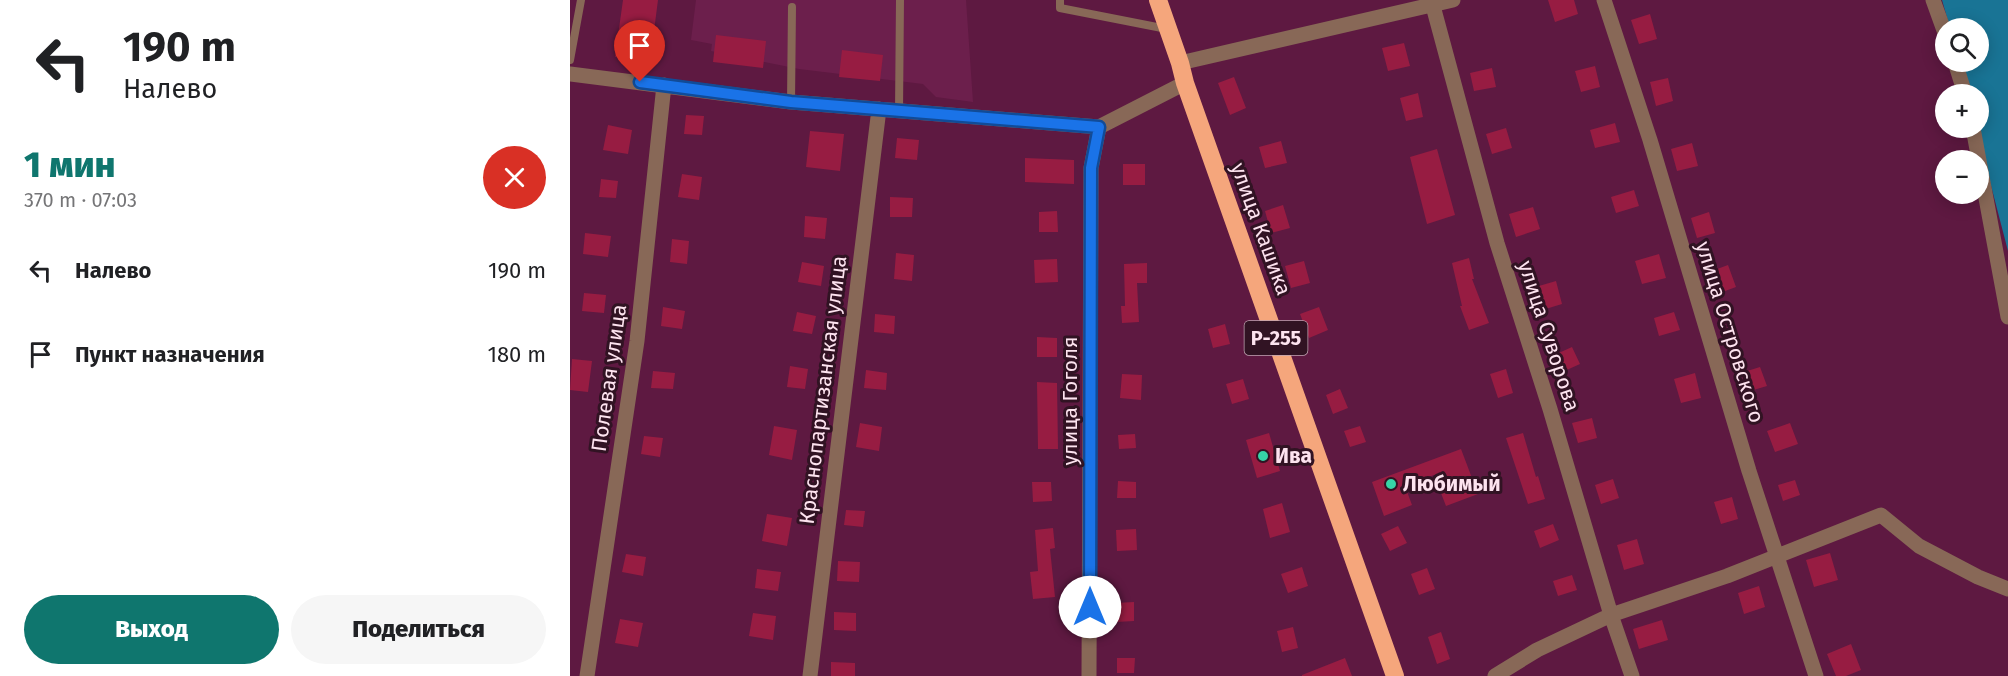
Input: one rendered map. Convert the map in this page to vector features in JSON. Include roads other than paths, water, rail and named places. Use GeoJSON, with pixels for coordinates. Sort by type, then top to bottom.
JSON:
{"type":"FeatureCollection","features":[{"type":"Feature","properties":{"kind":"highway","name":"улица Кашика"},"geometry":{"type":"LineString","coordinates":[[1158,0],[1185,83],[1395,676]]}},
{"type":"Feature","properties":{"kind":"street"},"geometry":{"type":"LineString","coordinates":[[1180,63],[1453,0]]}},
{"type":"Feature","properties":{"kind":"street","name":"улица Островского"},"geometry":{"type":"LineString","coordinates":[[1604,0],[1650,140],[1776,557],[1816,676]]}},
{"type":"Feature","properties":{"kind":"street"},"geometry":{"type":"LineString","coordinates":[[1933,0],[1940,18]]}},
{"type":"Feature","properties":{"kind":"street","name":"улица Суворова"},"geometry":{"type":"LineString","coordinates":[[1433,6],[1497,243],[1550,409],[1611,615],[1632,676]]}},
{"type":"Feature","properties":{"kind":"street"},"geometry":{"type":"LineString","coordinates":[[570,74],[791,102],[1099,127],[1185,83]]}},
{"type":"Feature","properties":{"kind":"street","name":"Полевая улица"},"geometry":{"type":"LineString","coordinates":[[587,676],[637,341],[664,85]]}},
{"type":"Feature","properties":{"kind":"street","name":"Краснопартизанская улица"},"geometry":{"type":"LineString","coordinates":[[810,676],[879,109]]}},
{"type":"Feature","properties":{"kind":"street","name":"улица Гоголя"},"geometry":{"type":"LineString","coordinates":[[1089,676],[1091,168],[1099,127]]}},
{"type":"Feature","properties":{"kind":"street"},"geometry":{"type":"LineString","coordinates":[[1975,138],[2008,316]]}},
{"type":"Feature","properties":{"kind":"street"},"geometry":{"type":"LineString","coordinates":[[1495,676],[1537,650],[1611,615],[1776,557],[1881,515],[1919,546],[1978,577],[2008,588]]}},
{"type":"Feature","properties":{"kind":"lane"},"geometry":{"type":"LineString","coordinates":[[570,60],[581,0]]}},
{"type":"Feature","properties":{"kind":"lane"},"geometry":{"type":"LineString","coordinates":[[899,112],[900,0]]}},
{"type":"Feature","properties":{"kind":"lane"},"geometry":{"type":"LineString","coordinates":[[1060,0],[1060,8],[1168,29]]}},
{"type":"Feature","properties":{"kind":"lane"},"geometry":{"type":"LineString","coordinates":[[791,102],[792,7]]}},
{"type":"Feature","properties":{"kind":"water"},"geometry":{"type":"Polygon","coordinates":[[[1942,0],[2008,0],[2008,251],[1989,178],[1989,150],[1982,150],[1979,138],[1989,138],[1989,84],[1964,84],[1961,72],[1989,72],[1989,18],[1947,18],[1942,0]]]}},
{"type":"Feature","properties":{"kind":"place","name":"Ива"},"geometry":{"type":"Point","coordinates":[1263,456]}},
{"type":"Feature","properties":{"kind":"place","name":"Любимый"},"geometry":{"type":"Point","coordinates":[1391,484]}}]}
